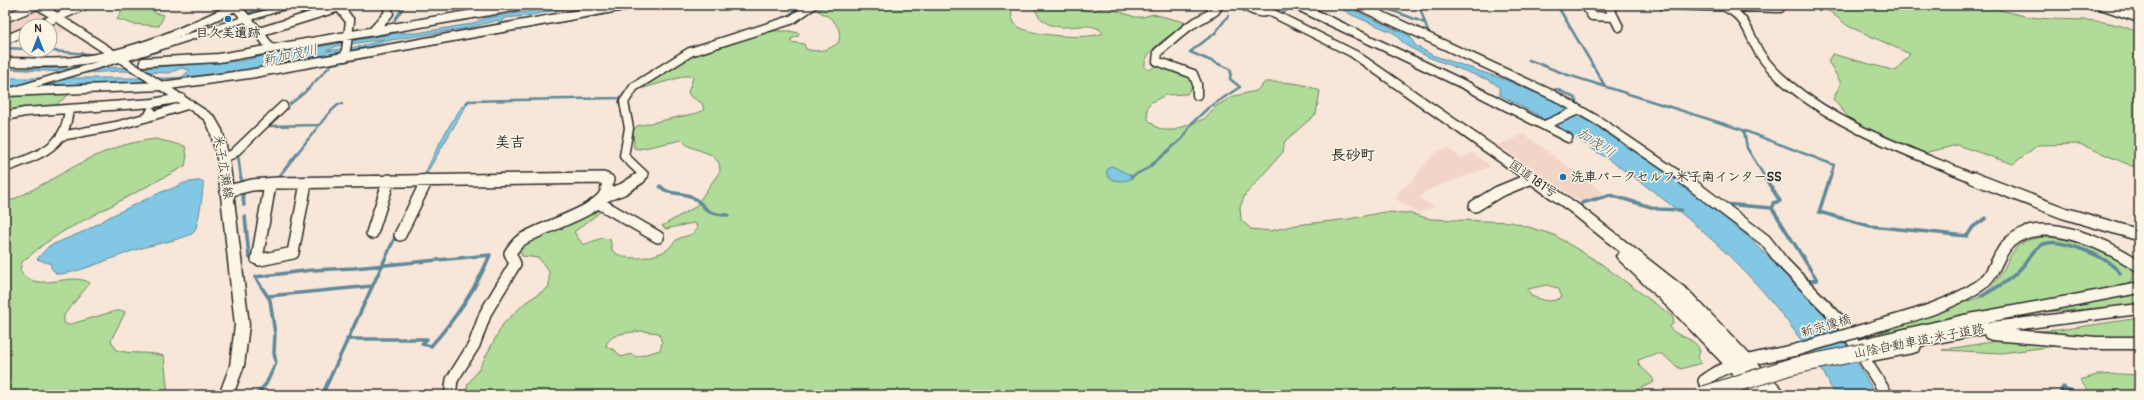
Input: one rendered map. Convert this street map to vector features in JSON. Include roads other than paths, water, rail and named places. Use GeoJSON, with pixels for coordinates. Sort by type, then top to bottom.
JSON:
{"type":"FeatureCollection","features":[{"type":"Feature","properties":{"kind":"highway","name":"国道181号"},"geometry":{"type":"LineString","coordinates":[[1243,5],[1333,48],[1368,70],[1632,252],[1684,295],[1741,363],[1764,395]]}},
{"type":"Feature","properties":{"kind":"highway","name":"国道181号"},"geometry":{"type":"LineString","coordinates":[[1255,5],[1297,24],[1354,54],[1529,180]]}},
{"type":"Feature","properties":{"kind":"highway"},"geometry":{"type":"LineString","coordinates":[[1866,345],[1964,321],[2139,288]]}},
{"type":"Feature","properties":{"kind":"highway","name":"山陰自動車道;米子道路"},"geometry":{"type":"LineString","coordinates":[[1708,395],[1789,367],[1866,345],[2139,309]]}},
{"type":"Feature","properties":{"kind":"highway","name":"山陰自動車道;米子道路"},"geometry":{"type":"LineString","coordinates":[[1726,395],[1866,345],[1984,333],[2139,313]]}},
{"type":"Feature","properties":{"kind":"highway"},"geometry":{"type":"LineString","coordinates":[[1984,333],[2096,343],[2139,343]]}},
{"type":"Feature","properties":{"kind":"highway","name":"国道181号"},"geometry":{"type":"LineString","coordinates":[[1741,363],[1780,395]]}},
{"type":"Feature","properties":{"kind":"main road"},"geometry":{"type":"LineString","coordinates":[[7,92],[104,64],[117,56],[292,5]]}},
{"type":"Feature","properties":{"kind":"main road","name":"米子広瀬線"},"geometry":{"type":"LineString","coordinates":[[117,56],[210,118],[216,130],[223,158],[228,191],[242,325],[237,366],[226,395]]}},
{"type":"Feature","properties":{"kind":"street"},"geometry":{"type":"LineString","coordinates":[[5,18],[37,5],[56,18],[86,5]]}},
{"type":"Feature","properties":{"kind":"street"},"geometry":{"type":"LineString","coordinates":[[373,31],[387,17],[390,9],[388,5]]}},
{"type":"Feature","properties":{"kind":"street"},"geometry":{"type":"LineString","coordinates":[[144,62],[219,58],[525,5]]}},
{"type":"Feature","properties":{"kind":"street"},"geometry":{"type":"LineString","coordinates":[[7,92],[161,85],[250,74],[629,5]]}},
{"type":"Feature","properties":{"kind":"street"},"geometry":{"type":"LineString","coordinates":[[450,395],[452,380],[474,345],[486,312],[515,264],[510,252],[513,247],[535,232],[623,189],[644,175],[624,156],[629,128],[624,102],[634,87],[690,52],[791,20],[813,5]]}},
{"type":"Feature","properties":{"kind":"street"},"geometry":{"type":"LineString","coordinates":[[1197,95],[1197,84],[1193,74],[1161,63],[1157,61],[1156,56],[1158,52],[1189,26],[1215,11],[1219,5]]}},
{"type":"Feature","properties":{"kind":"street"},"geometry":{"type":"LineString","coordinates":[[1296,5],[1548,124],[1568,138]]}},
{"type":"Feature","properties":{"kind":"street"},"geometry":{"type":"LineString","coordinates":[[1358,5],[1526,82],[1635,144],[1674,171],[1732,217],[1746,224],[1760,236],[1840,321],[1887,395]]}},
{"type":"Feature","properties":{"kind":"street"},"geometry":{"type":"LineString","coordinates":[[1585,5],[1592,16],[1614,17]]}},
{"type":"Feature","properties":{"kind":"street"},"geometry":{"type":"LineString","coordinates":[[1608,5],[1619,27]]}},
{"type":"Feature","properties":{"kind":"street"},"geometry":{"type":"LineString","coordinates":[[1663,5],[1780,8]]}},
{"type":"Feature","properties":{"kind":"street"},"geometry":{"type":"LineString","coordinates":[[2101,5],[2139,18]]}},
{"type":"Feature","properties":{"kind":"street"},"geometry":{"type":"LineString","coordinates":[[5,62],[76,61],[117,56],[177,34],[237,6],[260,32],[271,49]]}},
{"type":"Feature","properties":{"kind":"street"},"geometry":{"type":"LineString","coordinates":[[260,32],[342,6],[349,17],[346,56]]}},
{"type":"Feature","properties":{"kind":"street"},"geometry":{"type":"LineString","coordinates":[[1725,7],[1741,17],[1763,59],[1780,76],[1798,93],[1848,124],[1882,140],[2025,200],[2112,229],[2139,235]]}},
{"type":"Feature","properties":{"kind":"street"},"geometry":{"type":"LineString","coordinates":[[58,19],[117,56]]}},
{"type":"Feature","properties":{"kind":"street"},"geometry":{"type":"LineString","coordinates":[[5,40],[18,34]]}},
{"type":"Feature","properties":{"kind":"street"},"geometry":{"type":"LineString","coordinates":[[5,116],[25,112],[186,101]]}},
{"type":"Feature","properties":{"kind":"street"},"geometry":{"type":"LineString","coordinates":[[5,168],[41,152],[62,136],[116,126],[148,117],[186,101]]}},
{"type":"Feature","properties":{"kind":"street"},"geometry":{"type":"LineString","coordinates":[[148,117],[153,103]]}},
{"type":"Feature","properties":{"kind":"street"},"geometry":{"type":"LineString","coordinates":[[223,158],[233,154],[283,106]]}},
{"type":"Feature","properties":{"kind":"street"},"geometry":{"type":"LineString","coordinates":[[62,136],[69,109]]}},
{"type":"Feature","properties":{"kind":"street"},"geometry":{"type":"LineString","coordinates":[[1548,124],[1577,111]]}},
{"type":"Feature","properties":{"kind":"street"},"geometry":{"type":"LineString","coordinates":[[228,191],[239,187],[389,180],[603,178],[608,180],[609,184],[602,199],[603,204],[647,233],[658,237]]}},
{"type":"Feature","properties":{"kind":"street"},"geometry":{"type":"LineString","coordinates":[[372,233],[389,180]]}},
{"type":"Feature","properties":{"kind":"street"},"geometry":{"type":"LineString","coordinates":[[400,235],[427,180]]}},
{"type":"Feature","properties":{"kind":"street"},"geometry":{"type":"LineString","coordinates":[[1475,206],[1498,192],[1529,180]]}},
{"type":"Feature","properties":{"kind":"street"},"geometry":{"type":"LineString","coordinates":[[270,185],[257,259],[260,260],[293,253],[306,184]]}},
{"type":"Feature","properties":{"kind":"street","name":"新宗像橋"},"geometry":{"type":"LineString","coordinates":[[1708,395],[1704,381],[1712,373],[1741,363],[1796,350],[1866,345],[1932,308],[1962,296],[1988,279],[2008,242],[2021,233],[2051,232],[2078,236],[2120,253],[2139,266]]}},
{"type":"Feature","properties":{"kind":"water","name":"新加茂川"},"geometry":{"type":"Polygon","coordinates":[[[563,5],[583,5],[526,16],[506,18],[502,20],[503,26],[499,26],[498,20],[468,28],[391,40],[368,47],[242,71],[131,83],[5,86],[5,78],[171,78],[182,77],[190,70],[181,68],[170,73],[121,71],[86,73],[5,69],[156,67],[240,61],[301,48],[307,49],[396,33],[416,33],[471,24],[486,18],[516,13],[518,8],[518,13],[563,5]],[[384,39],[337,46],[326,51],[362,46],[384,39]]]}},
{"type":"Feature","properties":{"kind":"water","name":"加茂川"},"geometry":{"type":"Polygon","coordinates":[[[1334,5],[1343,5],[1410,36],[1415,45],[1432,55],[1506,80],[1554,101],[1636,151],[1689,189],[1751,239],[1834,324],[1876,395],[1834,395],[1818,364],[1798,336],[1773,303],[1745,272],[1716,243],[1685,216],[1619,167],[1550,122],[1545,119],[1539,119],[1541,117],[1500,95],[1499,87],[1491,81],[1428,57],[1405,45],[1394,33],[1354,16],[1334,5]]]}},
{"type":"Feature","properties":{"kind":"water"},"geometry":{"type":"Polygon","coordinates":[[[469,101],[425,176],[424,176],[457,113],[469,101]]]}},
{"type":"Feature","properties":{"kind":"water"},"geometry":{"type":"Polygon","coordinates":[[[1112,166],[1134,177],[1124,181],[1110,178],[1107,175],[1107,171],[1109,167],[1112,166]]]}},
{"type":"Feature","properties":{"kind":"water"},"geometry":{"type":"Polygon","coordinates":[[[203,181],[203,192],[196,229],[194,232],[185,237],[142,248],[86,268],[65,273],[57,274],[51,268],[51,264],[37,259],[49,246],[85,231],[111,216],[161,192],[184,183],[203,181]]]}},
{"type":"Feature","properties":{"kind":"waterway"},"geometry":{"type":"LineString","coordinates":[[244,5],[243,7],[248,13],[277,5]]}},
{"type":"Feature","properties":{"kind":"waterway"},"geometry":{"type":"LineString","coordinates":[[394,21],[405,5]]}},
{"type":"Feature","properties":{"kind":"waterway"},"geometry":{"type":"LineString","coordinates":[[394,52],[631,9],[665,7],[666,5]]}},
{"type":"Feature","properties":{"kind":"waterway"},"geometry":{"type":"LineString","coordinates":[[783,19],[804,5]]}},
{"type":"Feature","properties":{"kind":"waterway"},"geometry":{"type":"LineString","coordinates":[[1284,12],[1293,5]]}},
{"type":"Feature","properties":{"kind":"waterway"},"geometry":{"type":"LineString","coordinates":[[1378,5],[1425,23]]}},
{"type":"Feature","properties":{"kind":"waterway"},"geometry":{"type":"LineString","coordinates":[[1419,5],[1425,23]]}},
{"type":"Feature","properties":{"kind":"waterway"},"geometry":{"type":"LineString","coordinates":[[1557,5],[1605,86]]}},
{"type":"Feature","properties":{"kind":"waterway"},"geometry":{"type":"LineString","coordinates":[[1649,5],[1662,7]]}},
{"type":"Feature","properties":{"kind":"waterway"},"geometry":{"type":"LineString","coordinates":[[1131,177],[1148,168],[1183,138],[1192,123],[1208,108],[1240,87],[1230,79],[1231,71],[1228,68],[1190,52],[1215,33],[1228,16]]}},
{"type":"Feature","properties":{"kind":"waterway"},"geometry":{"type":"LineString","coordinates":[[1425,23],[1429,35]]}},
{"type":"Feature","properties":{"kind":"waterway"},"geometry":{"type":"LineString","coordinates":[[5,48],[18,49]]}},
{"type":"Feature","properties":{"kind":"waterway"},"geometry":{"type":"LineString","coordinates":[[58,52],[89,54]]}},
{"type":"Feature","properties":{"kind":"waterway"},"geometry":{"type":"LineString","coordinates":[[290,104],[304,93],[332,64],[378,55]]}},
{"type":"Feature","properties":{"kind":"waterway"},"geometry":{"type":"LineString","coordinates":[[1529,60],[1565,74],[1740,129],[1834,165],[1830,179]]}},
{"type":"Feature","properties":{"kind":"waterway"},"geometry":{"type":"LineString","coordinates":[[1551,91],[1557,89],[1575,98],[1580,108]]}},
{"type":"Feature","properties":{"kind":"waterway"},"geometry":{"type":"LineString","coordinates":[[466,103],[468,101],[621,98],[624,94]]}},
{"type":"Feature","properties":{"kind":"waterway"},"geometry":{"type":"LineString","coordinates":[[319,125],[328,114],[339,104],[342,104]]}},
{"type":"Feature","properties":{"kind":"waterway"},"geometry":{"type":"LineString","coordinates":[[269,126],[319,125]]}},
{"type":"Feature","properties":{"kind":"waterway"},"geometry":{"type":"LineString","coordinates":[[278,178],[277,179],[319,125]]}},
{"type":"Feature","properties":{"kind":"waterway"},"geometry":{"type":"LineString","coordinates":[[1744,131],[1747,148],[1766,179]]}},
{"type":"Feature","properties":{"kind":"waterway"},"geometry":{"type":"LineString","coordinates":[[240,152],[238,154],[241,179]]}},
{"type":"Feature","properties":{"kind":"waterway"},"geometry":{"type":"LineString","coordinates":[[241,178],[244,205]]}},
{"type":"Feature","properties":{"kind":"waterway"},"geometry":{"type":"LineString","coordinates":[[1765,178],[1780,201],[1773,203],[1772,208]]}},
{"type":"Feature","properties":{"kind":"waterway"},"geometry":{"type":"LineString","coordinates":[[1830,178],[1819,212],[1870,226],[1967,236],[1973,227],[1986,218]]}},
{"type":"Feature","properties":{"kind":"waterway"},"geometry":{"type":"LineString","coordinates":[[660,186],[667,191],[690,196],[696,199],[712,213],[728,215]]}},
{"type":"Feature","properties":{"kind":"waterway"},"geometry":{"type":"LineString","coordinates":[[1582,203],[1610,195],[1658,209],[1681,210]]}},
{"type":"Feature","properties":{"kind":"waterway"},"geometry":{"type":"LineString","coordinates":[[1724,204],[1772,208]]}},
{"type":"Feature","properties":{"kind":"waterway"},"geometry":{"type":"LineString","coordinates":[[1772,208],[1817,280],[1806,281]]}},
{"type":"Feature","properties":{"kind":"waterway"},"geometry":{"type":"LineString","coordinates":[[245,216],[249,257]]}},
{"type":"Feature","properties":{"kind":"waterway"},"geometry":{"type":"LineString","coordinates":[[382,265],[397,233]]}},
{"type":"Feature","properties":{"kind":"waterway"},"geometry":{"type":"LineString","coordinates":[[1982,296],[2018,272],[2033,252],[2045,244],[2057,243],[2070,245],[2092,253],[2107,261],[2120,273]]}},
{"type":"Feature","properties":{"kind":"waterway"},"geometry":{"type":"LineString","coordinates":[[348,339],[427,339],[422,344],[431,346],[472,292],[490,255],[382,265]]}},
{"type":"Feature","properties":{"kind":"waterway"},"geometry":{"type":"LineString","coordinates":[[256,395],[266,384],[276,363],[274,353],[275,334],[270,300],[255,277],[312,270],[382,265]]}},
{"type":"Feature","properties":{"kind":"waterway"},"geometry":{"type":"LineString","coordinates":[[348,339],[382,265]]}},
{"type":"Feature","properties":{"kind":"waterway"},"geometry":{"type":"LineString","coordinates":[[268,296],[372,286]]}},
{"type":"Feature","properties":{"kind":"waterway"},"geometry":{"type":"LineString","coordinates":[[322,395],[348,339]]}},
{"type":"Feature","properties":{"kind":"waterway"},"geometry":{"type":"LineString","coordinates":[[2059,395],[2063,387],[2077,395]]}},
{"type":"Feature","properties":{"kind":"waterway"},"geometry":{"type":"LineString","coordinates":[[1978,395],[2004,395]]}},
{"type":"Feature","properties":{"kind":"place","name":"目久美遺跡"},"geometry":{"type":"Point","coordinates":[228,19]}},
{"type":"Feature","properties":{"kind":"place","name":"洗車パークセルフ米子南インターSS"},"geometry":{"type":"Point","coordinates":[1563,177]}},
{"type":"Feature","properties":{"kind":"district","name":"美吉"},"geometry":{"type":"Point","coordinates":[510,142]}},
{"type":"Feature","properties":{"kind":"district","name":"長砂町"},"geometry":{"type":"Point","coordinates":[1353,155]}}]}
